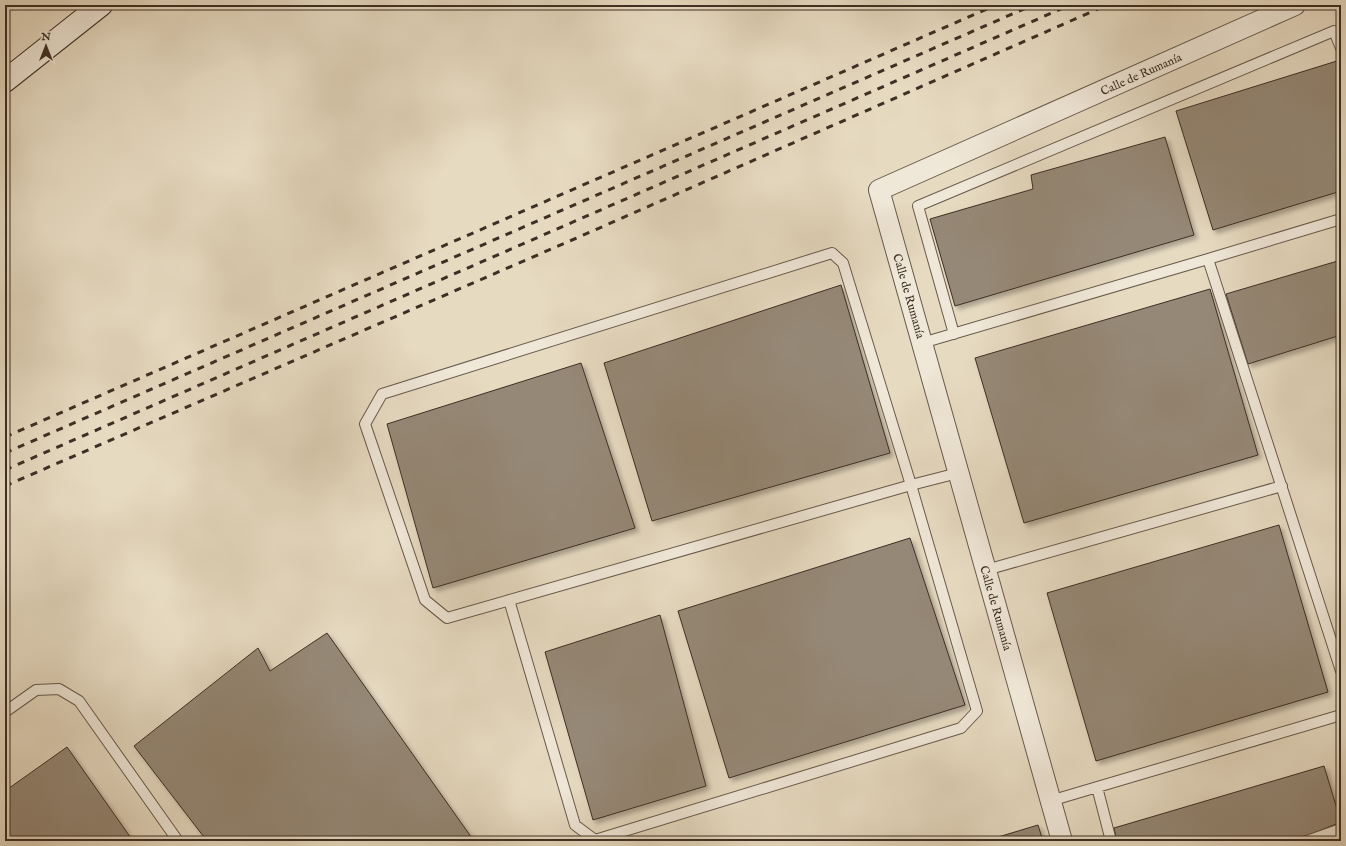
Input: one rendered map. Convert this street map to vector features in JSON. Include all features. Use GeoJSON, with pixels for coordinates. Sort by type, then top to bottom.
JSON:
{"type":"FeatureCollection","features":[{"type":"Feature","properties":{"kind":"street","name":"Calle de Rumanía"},"geometry":{"type":"LineString","coordinates":[[1062,841],[879,190],[1296,5]]}},
{"type":"Feature","properties":{"kind":"street"},"geometry":{"type":"LineString","coordinates":[[5,81],[101,6]]}},
{"type":"Feature","properties":{"kind":"lane"},"geometry":{"type":"LineString","coordinates":[[954,334],[918,206],[1334,31],[1341,48]]}},
{"type":"Feature","properties":{"kind":"lane"},"geometry":{"type":"LineString","coordinates":[[922,343],[1341,219]]}},
{"type":"Feature","properties":{"kind":"lane"},"geometry":{"type":"LineString","coordinates":[[509,600],[575,825],[595,840],[961,728],[977,711],[911,485],[843,263],[832,253],[382,394],[365,424],[425,600],[447,618],[509,600],[911,485],[958,473]]}},
{"type":"Feature","properties":{"kind":"lane"},"geometry":{"type":"LineString","coordinates":[[1208,259],[1341,671]]}},
{"type":"Feature","properties":{"kind":"lane"},"geometry":{"type":"LineString","coordinates":[[986,570],[1282,486]]}},
{"type":"Feature","properties":{"kind":"lane"},"geometry":{"type":"LineString","coordinates":[[5,712],[36,690],[59,689],[79,701],[178,841]]}},
{"type":"Feature","properties":{"kind":"lane"},"geometry":{"type":"LineString","coordinates":[[1050,801],[1341,715]]}},
{"type":"Feature","properties":{"kind":"lane"},"geometry":{"type":"LineString","coordinates":[[1097,787],[1111,841]]}},
{"type":"Feature","properties":{"kind":"lane"},"geometry":{"type":"LineString","coordinates":[[1307,841],[1341,829]]}},
{"type":"Feature","properties":{"kind":"building"},"geometry":{"type":"Polygon","coordinates":[[[1340,60],[1341,191],[1213,230],[1176,111],[1340,60]]]}},
{"type":"Feature","properties":{"kind":"building"},"geometry":{"type":"Polygon","coordinates":[[[1165,137],[1194,235],[955,306],[930,219],[1033,189],[1031,175],[1165,137]]]}},
{"type":"Feature","properties":{"kind":"building"},"geometry":{"type":"Polygon","coordinates":[[[1341,260],[1341,335],[1248,364],[1226,294],[1341,260]]]}},
{"type":"Feature","properties":{"kind":"building"},"geometry":{"type":"Polygon","coordinates":[[[841,285],[890,453],[652,521],[604,363],[841,285]]]}},
{"type":"Feature","properties":{"kind":"building"},"geometry":{"type":"Polygon","coordinates":[[[1210,289],[1258,455],[1024,523],[975,358],[1210,289]]]}},
{"type":"Feature","properties":{"kind":"building"},"geometry":{"type":"Polygon","coordinates":[[[581,363],[635,528],[433,588],[387,424],[581,363]]]}},
{"type":"Feature","properties":{"kind":"building"},"geometry":{"type":"Polygon","coordinates":[[[1279,525],[1328,692],[1096,761],[1047,593],[1279,525]]]}},
{"type":"Feature","properties":{"kind":"building"},"geometry":{"type":"Polygon","coordinates":[[[910,538],[965,705],[729,778],[678,611],[910,538]]]}},
{"type":"Feature","properties":{"kind":"building"},"geometry":{"type":"Polygon","coordinates":[[[660,615],[706,786],[593,820],[545,652],[660,615]]]}},
{"type":"Feature","properties":{"kind":"building"},"geometry":{"type":"Polygon","coordinates":[[[327,633],[474,841],[207,841],[134,746],[258,648],[270,671],[327,633]]]}},
{"type":"Feature","properties":{"kind":"building"},"geometry":{"type":"Polygon","coordinates":[[[67,747],[133,841],[5,841],[5,791],[67,747]]]}},
{"type":"Feature","properties":{"kind":"building"},"geometry":{"type":"Polygon","coordinates":[[[1324,766],[1341,822],[1294,841],[1117,841],[1114,828],[1324,766]]]}},
{"type":"Feature","properties":{"kind":"building"},"geometry":{"type":"Polygon","coordinates":[[[1038,825],[1043,841],[985,841],[1038,825]]]}},
{"type":"Feature","properties":{"kind":"railway"},"geometry":{"type":"LineString","coordinates":[[5,437],[996,5]]}},
{"type":"Feature","properties":{"kind":"railway"},"geometry":{"type":"LineString","coordinates":[[5,453],[1033,5]]}},
{"type":"Feature","properties":{"kind":"railway"},"geometry":{"type":"LineString","coordinates":[[5,470],[1070,5]]}},
{"type":"Feature","properties":{"kind":"railway"},"geometry":{"type":"LineString","coordinates":[[5,486],[572,240],[1107,5]]}}]}
